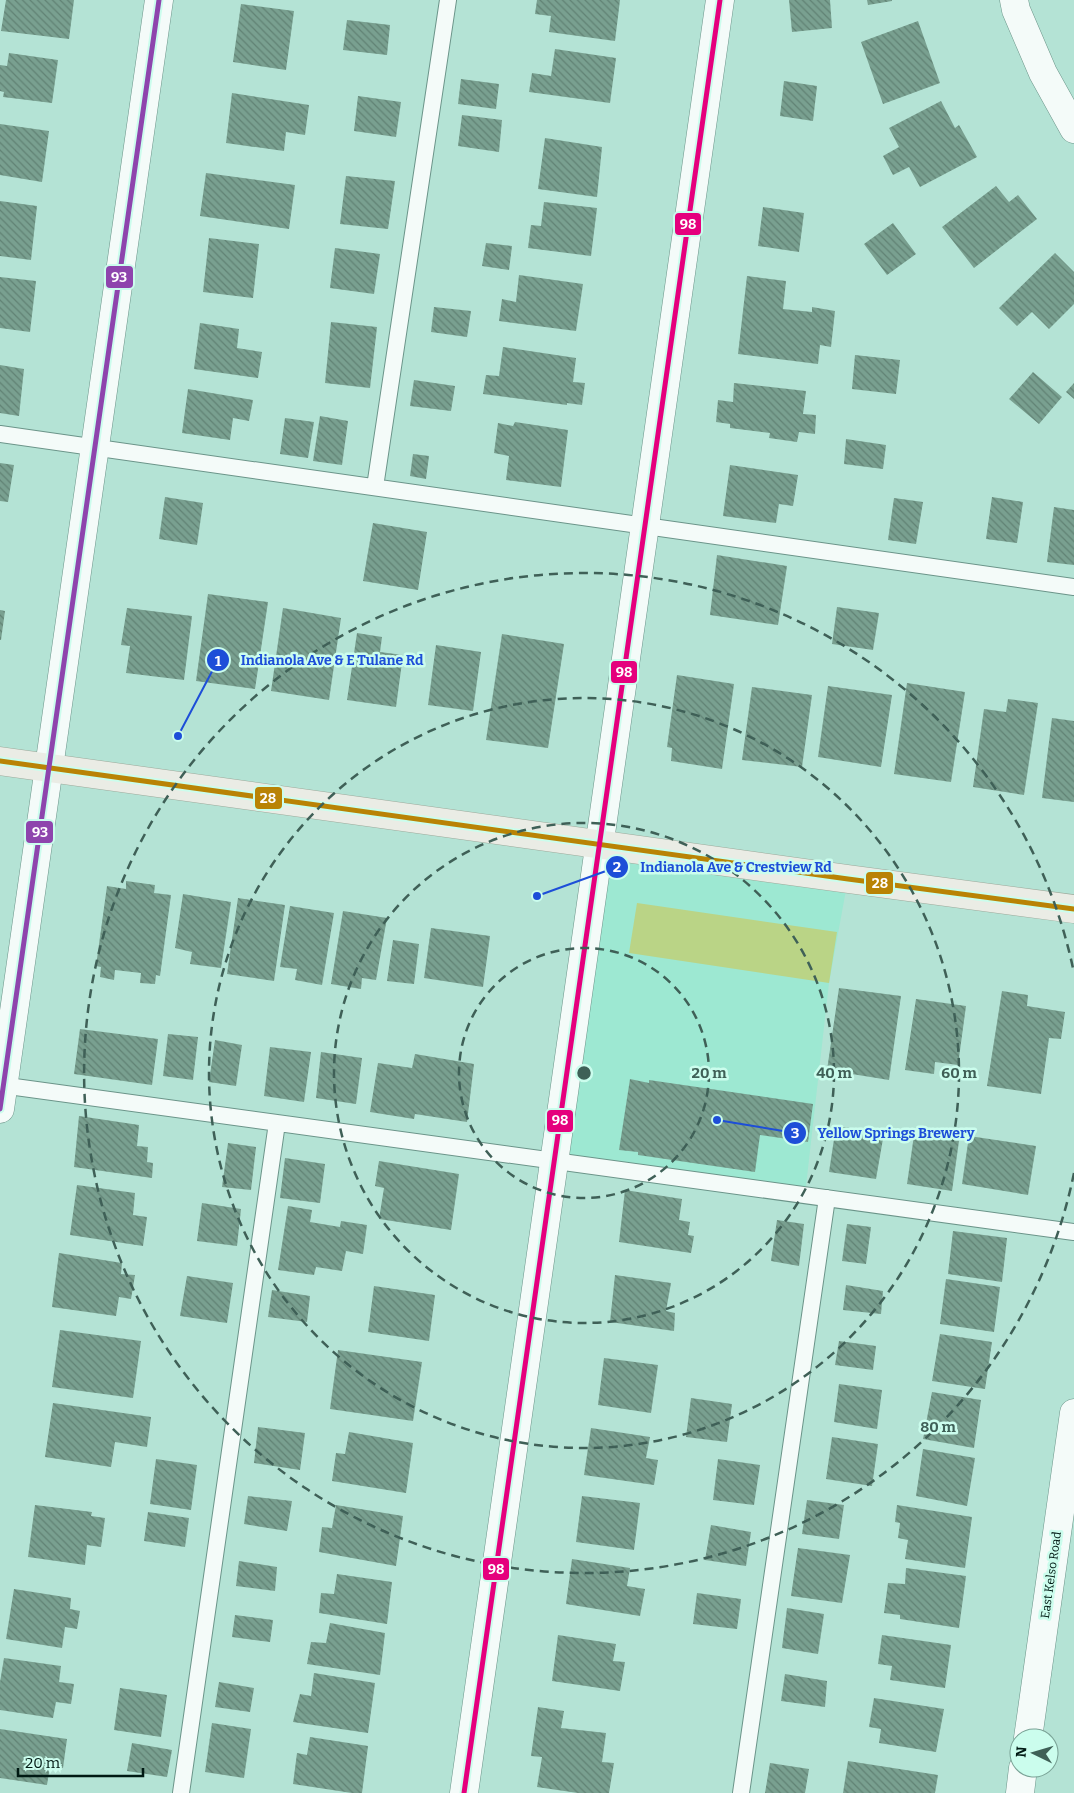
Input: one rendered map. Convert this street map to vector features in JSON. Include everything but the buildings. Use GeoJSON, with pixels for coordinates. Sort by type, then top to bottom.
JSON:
{"type":"FeatureCollection","features":[{"type":"Feature","properties":{"kind":"main road"},"geometry":{"type":"LineString","coordinates":[[0,761],[858,881],[1074,909]]}},
{"type":"Feature","properties":{"kind":"street"},"geometry":{"type":"LineString","coordinates":[[1,1093],[159,0]]}},
{"type":"Feature","properties":{"kind":"street"},"geometry":{"type":"LineString","coordinates":[[464,1793],[720,0]]}},
{"type":"Feature","properties":{"kind":"street"},"geometry":{"type":"LineString","coordinates":[[1014,0],[1016,10],[1043,73],[1074,129]]}},
{"type":"Feature","properties":{"kind":"street","name":"East Kelso Road"},"geometry":{"type":"LineString","coordinates":[[1029,1728],[1074,1413]]}},
{"type":"Feature","properties":{"kind":"street"},"geometry":{"type":"LineString","coordinates":[[1020,1793],[1022,1778]]}},
{"type":"Feature","properties":{"kind":"lane"},"geometry":{"type":"LineString","coordinates":[[376,487],[448,0]]}},
{"type":"Feature","properties":{"kind":"lane"},"geometry":{"type":"LineString","coordinates":[[0,434],[1074,587]]}},
{"type":"Feature","properties":{"kind":"lane"},"geometry":{"type":"LineString","coordinates":[[1,1093],[277,1123],[1074,1232]]}},
{"type":"Feature","properties":{"kind":"lane"},"geometry":{"type":"LineString","coordinates":[[181,1793],[277,1123]]}},
{"type":"Feature","properties":{"kind":"lane"},"geometry":{"type":"LineString","coordinates":[[741,1793],[827,1198]]}},
{"type":"Feature","properties":{"kind":"shaded area"},"geometry":{"type":"Polygon","coordinates":[[[599,844],[848,879],[829,983],[805,1195],[554,1161],[599,844]]]}},
{"type":"Feature","properties":{"kind":"shaded area"},"geometry":{"type":"Polygon","coordinates":[[[637,903],[837,932],[829,983],[629,953],[637,903]]]}},
{"type":"Feature","properties":{"kind":"transit line","name":"93"},"geometry":{"type":"LineString","coordinates":[[0,1109],[159,0]]}},
{"type":"Feature","properties":{"kind":"transit line","name":"98"},"geometry":{"type":"LineString","coordinates":[[464,1793],[720,0]]}},
{"type":"Feature","properties":{"kind":"transit line","name":"28"},"geometry":{"type":"LineString","coordinates":[[0,761],[1074,909]]}},
{"type":"Feature","properties":{"kind":"place","name":"Indianola Ave & E Tulane Rd"},"geometry":{"type":"Point","coordinates":[178,736]}},
{"type":"Feature","properties":{"kind":"place","name":"Indianola Ave & Crestview Rd"},"geometry":{"type":"Point","coordinates":[537,896]}},
{"type":"Feature","properties":{"kind":"place","name":"Yellow Springs Brewery"},"geometry":{"type":"Point","coordinates":[717,1120]}}]}
